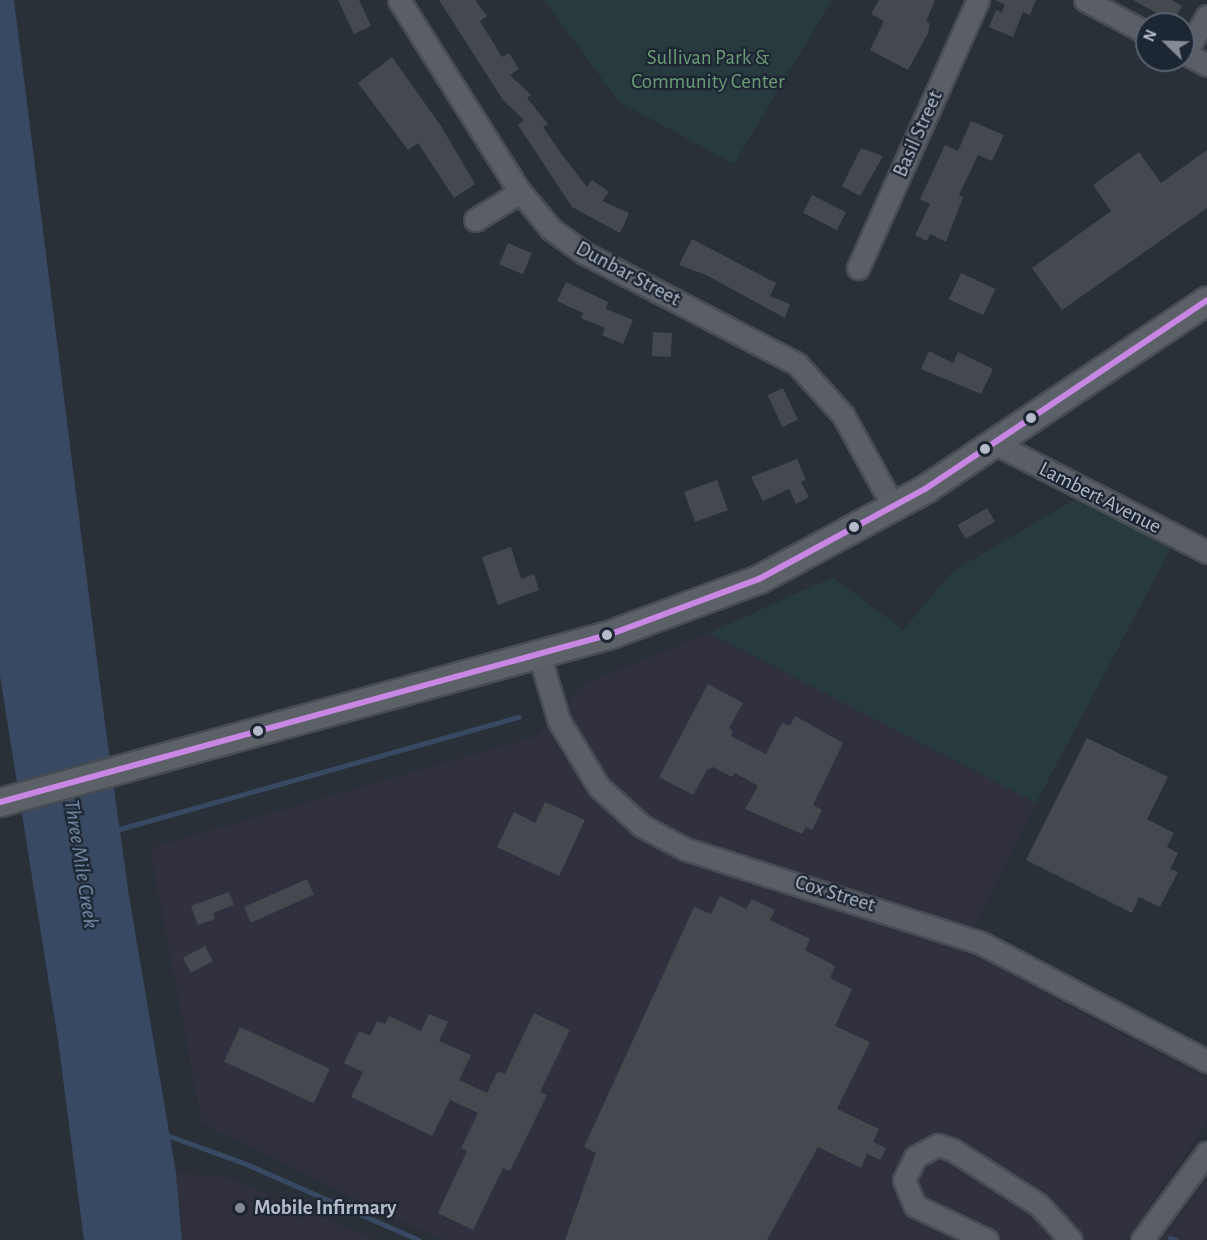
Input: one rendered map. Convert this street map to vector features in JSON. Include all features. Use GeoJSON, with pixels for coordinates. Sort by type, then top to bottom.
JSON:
{"type":"FeatureCollection","features":[{"type":"Feature","properties":{"kind":"main road"},"geometry":{"type":"LineString","coordinates":[[0,802],[612,634],[759,579],[893,506],[994,443],[1207,300]]}},
{"type":"Feature","properties":{"kind":"street","name":"Dunbar Street"},"geometry":{"type":"LineString","coordinates":[[399,0],[520,192],[566,241],[797,364],[843,415],[893,506]]}},
{"type":"Feature","properties":{"kind":"street","name":"Basil Street"},"geometry":{"type":"LineString","coordinates":[[858,268],[978,0]]}},
{"type":"Feature","properties":{"kind":"street"},"geometry":{"type":"LineString","coordinates":[[1085,0],[1135,27]]}},
{"type":"Feature","properties":{"kind":"street"},"geometry":{"type":"LineString","coordinates":[[1195,35],[1207,16]]}},
{"type":"Feature","properties":{"kind":"street"},"geometry":{"type":"LineString","coordinates":[[475,220],[520,192]]}},
{"type":"Feature","properties":{"kind":"street","name":"Lambert Avenue"},"geometry":{"type":"LineString","coordinates":[[994,443],[1207,552]]}},
{"type":"Feature","properties":{"kind":"street","name":"Cox Street"},"geometry":{"type":"LineString","coordinates":[[539,654],[559,721],[598,787],[642,826],[685,849],[981,943],[1207,1061]]}},
{"type":"Feature","properties":{"kind":"street"},"geometry":{"type":"LineString","coordinates":[[987,1240],[915,1206],[904,1180],[908,1165],[924,1150],[938,1145],[984,1167],[1039,1205],[1071,1240]]}},
{"type":"Feature","properties":{"kind":"street"},"geometry":{"type":"LineString","coordinates":[[1142,1240],[1207,1152]]}},
{"type":"Feature","properties":{"kind":"shaded area"},"geometry":{"type":"Polygon","coordinates":[[[709,633],[1036,803],[963,948],[1207,1081],[1207,1123],[1126,1240],[447,1240],[415,1228],[202,1123],[150,848],[537,736],[584,684],[709,633]]]}},
{"type":"Feature","properties":{"kind":"shaded area","name":"Mobile Infirmary"},"geometry":{"type":"Polygon","coordinates":[[[176,1173],[224,1176],[376,1240],[184,1240],[176,1173]]]}},
{"type":"Feature","properties":{"kind":"shaded area"},"geometry":{"type":"Polygon","coordinates":[[[1207,1180],[1207,1240],[1162,1240],[1207,1180]]]}},
{"type":"Feature","properties":{"kind":"green space","name":"Sullivan Park & Community Center"},"geometry":{"type":"Polygon","coordinates":[[[544,0],[832,0],[734,164],[619,102],[544,0]]]}},
{"type":"Feature","properties":{"kind":"green space"},"geometry":{"type":"Polygon","coordinates":[[[1074,500],[1171,548],[1036,803],[709,633],[833,577],[903,630],[953,571],[1074,500]]]}},
{"type":"Feature","properties":{"kind":"water","name":"Three Mile Creek"},"geometry":{"type":"Polygon","coordinates":[[[0,0],[14,0],[105,724],[129,896],[176,1173],[182,1240],[84,1240],[58,1040],[0,676],[0,0]]]}},
{"type":"Feature","properties":{"kind":"building"},"geometry":{"type":"Polygon","coordinates":[[[338,0],[359,0],[371,26],[354,34],[338,0]]]}},
{"type":"Feature","properties":{"kind":"building"},"geometry":{"type":"Polygon","coordinates":[[[439,0],[475,0],[487,16],[480,21],[502,57],[509,53],[519,69],[510,75],[531,95],[527,98],[548,124],[543,127],[560,152],[587,187],[592,180],[609,192],[602,201],[629,213],[620,233],[572,207],[518,125],[524,120],[503,100],[439,0]]]}},
{"type":"Feature","properties":{"kind":"building"},"geometry":{"type":"Polygon","coordinates":[[[879,0],[935,0],[926,21],[930,24],[928,33],[908,70],[870,50],[884,21],[871,14],[879,0]]]}},
{"type":"Feature","properties":{"kind":"building"},"geometry":{"type":"Polygon","coordinates":[[[995,0],[1036,0],[1030,15],[1023,12],[1013,37],[989,27],[996,10],[1002,13],[1005,5],[995,0]]]}},
{"type":"Feature","properties":{"kind":"building"},"geometry":{"type":"Polygon","coordinates":[[[1133,0],[1172,0],[1182,6],[1179,12],[1155,12],[1133,0]]]}},
{"type":"Feature","properties":{"kind":"building"},"geometry":{"type":"Polygon","coordinates":[[[392,57],[441,126],[475,184],[454,198],[418,143],[408,150],[358,83],[392,57]]]}},
{"type":"Feature","properties":{"kind":"building"},"geometry":{"type":"Polygon","coordinates":[[[971,121],[1004,135],[992,161],[978,155],[959,195],[963,197],[946,242],[930,234],[927,241],[915,235],[930,204],[920,199],[945,145],[958,151],[971,121]]]}},
{"type":"Feature","properties":{"kind":"building"},"geometry":{"type":"Polygon","coordinates":[[[861,148],[883,156],[860,196],[842,186],[861,148]]]}},
{"type":"Feature","properties":{"kind":"building"},"geometry":{"type":"Polygon","coordinates":[[[1207,150],[1207,208],[1062,310],[1032,268],[1111,211],[1093,185],[1139,152],[1161,183],[1207,150]]]}},
{"type":"Feature","properties":{"kind":"building"},"geometry":{"type":"Polygon","coordinates":[[[812,195],[846,212],[837,230],[803,213],[812,195]]]}},
{"type":"Feature","properties":{"kind":"building"},"geometry":{"type":"Polygon","coordinates":[[[692,239],[776,283],[770,296],[790,304],[785,318],[706,275],[679,265],[692,239]]]}},
{"type":"Feature","properties":{"kind":"building"},"geometry":{"type":"Polygon","coordinates":[[[508,243],[532,253],[523,274],[499,264],[508,243]]]}},
{"type":"Feature","properties":{"kind":"building"},"geometry":{"type":"Polygon","coordinates":[[[961,273],[995,289],[983,315],[949,299],[961,273]]]}},
{"type":"Feature","properties":{"kind":"building"},"geometry":{"type":"Polygon","coordinates":[[[566,282],[608,302],[606,309],[633,320],[623,344],[602,335],[605,328],[581,318],[583,313],[557,301],[566,282]]]}},
{"type":"Feature","properties":{"kind":"building"},"geometry":{"type":"Polygon","coordinates":[[[653,332],[672,333],[671,357],[652,356],[653,332]]]}},
{"type":"Feature","properties":{"kind":"building"},"geometry":{"type":"Polygon","coordinates":[[[929,351],[953,363],[958,352],[993,369],[981,394],[921,369],[929,351]]]}},
{"type":"Feature","properties":{"kind":"building"},"geometry":{"type":"Polygon","coordinates":[[[783,388],[798,420],[782,427],[768,395],[783,388]]]}},
{"type":"Feature","properties":{"kind":"building"},"geometry":{"type":"Polygon","coordinates":[[[797,459],[806,479],[801,482],[809,497],[796,504],[789,489],[763,501],[751,477],[797,459]]]}},
{"type":"Feature","properties":{"kind":"building"},"geometry":{"type":"Polygon","coordinates":[[[717,480],[728,510],[695,522],[684,492],[717,480]]]}},
{"type":"Feature","properties":{"kind":"building"},"geometry":{"type":"Polygon","coordinates":[[[987,508],[995,522],[966,539],[958,525],[987,508]]]}},
{"type":"Feature","properties":{"kind":"building"},"geometry":{"type":"Polygon","coordinates":[[[511,547],[521,579],[534,574],[539,590],[498,605],[482,557],[511,547]]]}},
{"type":"Feature","properties":{"kind":"building"},"geometry":{"type":"Polygon","coordinates":[[[708,684],[743,703],[729,728],[733,731],[731,736],[766,754],[782,723],[790,726],[795,716],[843,743],[813,805],[822,810],[812,830],[806,827],[802,834],[745,809],[758,786],[735,773],[732,777],[713,767],[707,770],[693,795],[659,777],[708,684]]]}},
{"type":"Feature","properties":{"kind":"building"},"geometry":{"type":"Polygon","coordinates":[[[1087,738],[1168,777],[1147,819],[1174,833],[1167,847],[1178,853],[1170,869],[1178,872],[1160,907],[1139,897],[1132,913],[1026,860],[1087,738]]]}},
{"type":"Feature","properties":{"kind":"building"},"geometry":{"type":"Polygon","coordinates":[[[545,802],[585,820],[559,876],[497,847],[514,812],[535,823],[545,802]]]}},
{"type":"Feature","properties":{"kind":"building"},"geometry":{"type":"Polygon","coordinates":[[[307,879],[314,895],[251,923],[244,907],[307,879]]]}},
{"type":"Feature","properties":{"kind":"building"},"geometry":{"type":"Polygon","coordinates":[[[229,892],[234,905],[213,913],[215,919],[198,925],[191,906],[229,892]]]}},
{"type":"Feature","properties":{"kind":"building"},"geometry":{"type":"Polygon","coordinates":[[[720,896],[746,909],[752,899],[775,910],[770,920],[810,939],[805,950],[835,966],[830,978],[852,989],[835,1026],[870,1042],[837,1109],[879,1129],[873,1142],[886,1148],[880,1160],[867,1154],[861,1168],[818,1147],[767,1240],[565,1240],[596,1153],[584,1147],[694,907],[711,914],[720,896]]]}},
{"type":"Feature","properties":{"kind":"building"},"geometry":{"type":"Polygon","coordinates":[[[205,946],[213,961],[191,973],[183,958],[205,946]]]}},
{"type":"Feature","properties":{"kind":"building"},"geometry":{"type":"Polygon","coordinates":[[[534,1013],[570,1030],[540,1092],[547,1095],[510,1171],[503,1168],[473,1230],[438,1213],[467,1151],[461,1148],[478,1113],[450,1100],[432,1136],[351,1097],[363,1072],[344,1063],[359,1031],[370,1036],[377,1021],[385,1024],[389,1016],[421,1031],[429,1014],[448,1022],[439,1041],[471,1055],[459,1080],[487,1093],[498,1071],[505,1074],[534,1013]]]}},
{"type":"Feature","properties":{"kind":"building"},"geometry":{"type":"Polygon","coordinates":[[[240,1027],[330,1069],[314,1103],[224,1061],[240,1027]]]}},
{"type":"Feature","properties":{"kind":"waterway"},"geometry":{"type":"LineString","coordinates":[[116,830],[518,717]]}},
{"type":"Feature","properties":{"kind":"waterway"},"geometry":{"type":"LineString","coordinates":[[164,1134],[244,1163],[419,1240]]}},
{"type":"Feature","properties":{"kind":"waterway"},"geometry":{"type":"LineString","coordinates":[[1170,1238],[1176,1240]]}},
{"type":"Feature","properties":{"kind":"transit line"},"geometry":{"type":"LineString","coordinates":[[0,802],[611,634],[759,579],[925,489],[1207,300]]}},
{"type":"Feature","properties":{"kind":"place","name":"Mobile Infirmary"},"geometry":{"type":"Point","coordinates":[240,1208]}}]}
